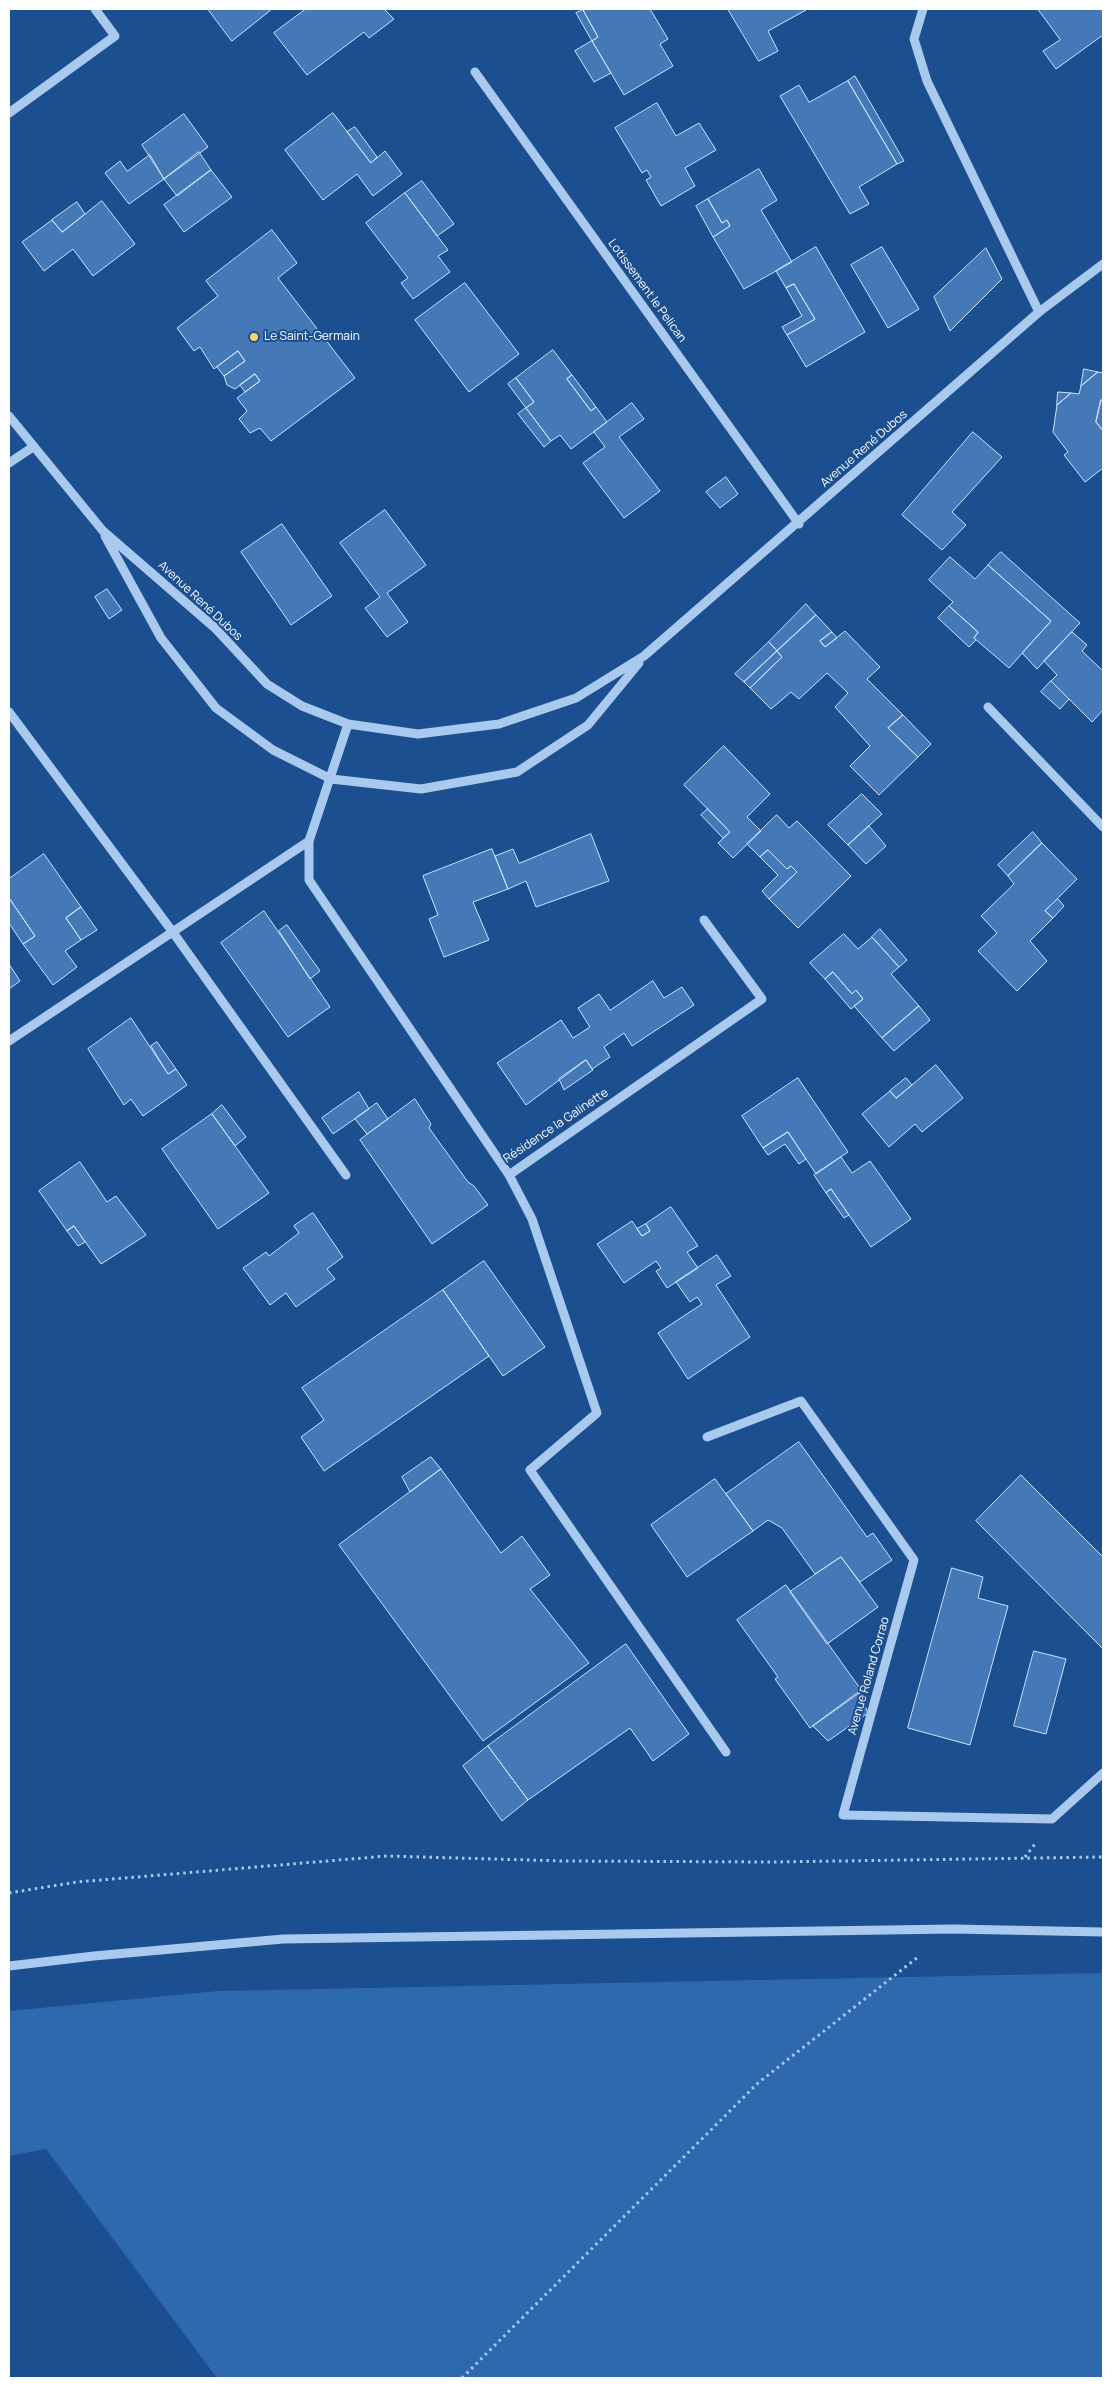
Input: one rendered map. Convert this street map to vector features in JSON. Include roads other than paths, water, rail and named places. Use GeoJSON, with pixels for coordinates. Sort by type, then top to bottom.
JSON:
{"type":"FeatureCollection","features":[{"type":"Feature","properties":{"kind":"street"},"geometry":{"type":"LineString","coordinates":[[9,113],[116,36],[95,9]]}},
{"type":"Feature","properties":{"kind":"street"},"geometry":{"type":"LineString","coordinates":[[923,9],[914,39],[927,81],[1039,312]]}},
{"type":"Feature","properties":{"kind":"street","name":"Lotissement le Pelican"},"geometry":{"type":"LineString","coordinates":[[475,72],[799,524]]}},
{"type":"Feature","properties":{"kind":"street","name":"Avenue René Dubos"},"geometry":{"type":"LineString","coordinates":[[9,416],[103,531],[215,628],[267,684],[302,706],[348,724],[418,734],[499,724],[576,698],[644,656],[799,524],[1039,312],[1103,264]]}},
{"type":"Feature","properties":{"kind":"street"},"geometry":{"type":"LineString","coordinates":[[9,463],[33,447]]}},
{"type":"Feature","properties":{"kind":"street","name":"Avenue René Dubos"},"geometry":{"type":"LineString","coordinates":[[103,531],[161,638],[216,708],[273,750],[331,779],[421,789],[517,772],[588,725],[644,656]]}},
{"type":"Feature","properties":{"kind":"street"},"geometry":{"type":"LineString","coordinates":[[988,707],[1103,827]]}},
{"type":"Feature","properties":{"kind":"street"},"geometry":{"type":"LineString","coordinates":[[9,712],[172,931],[346,1175]]}},
{"type":"Feature","properties":{"kind":"street"},"geometry":{"type":"LineString","coordinates":[[9,1041],[309,841],[348,724]]}},
{"type":"Feature","properties":{"kind":"street","name":"Résidence la Galinette"},"geometry":{"type":"LineString","coordinates":[[309,841],[309,880],[509,1175],[762,999],[704,920]]}},
{"type":"Feature","properties":{"kind":"street"},"geometry":{"type":"LineString","coordinates":[[509,1175],[532,1218],[597,1413],[530,1470],[726,1752]]}},
{"type":"Feature","properties":{"kind":"street","name":"Avenue Roland Corrao"},"geometry":{"type":"LineString","coordinates":[[707,1438],[802,1401],[914,1560],[843,1815],[1052,1819],[1103,1774]]}},
{"type":"Feature","properties":{"kind":"street"},"geometry":{"type":"LineString","coordinates":[[9,1966],[94,1956],[283,1939],[953,1929],[1103,1932]]}},
{"type":"Feature","properties":{"kind":"place","name":"Le Saint-Germain"},"geometry":{"type":"Point","coordinates":[254,337]}}]}
